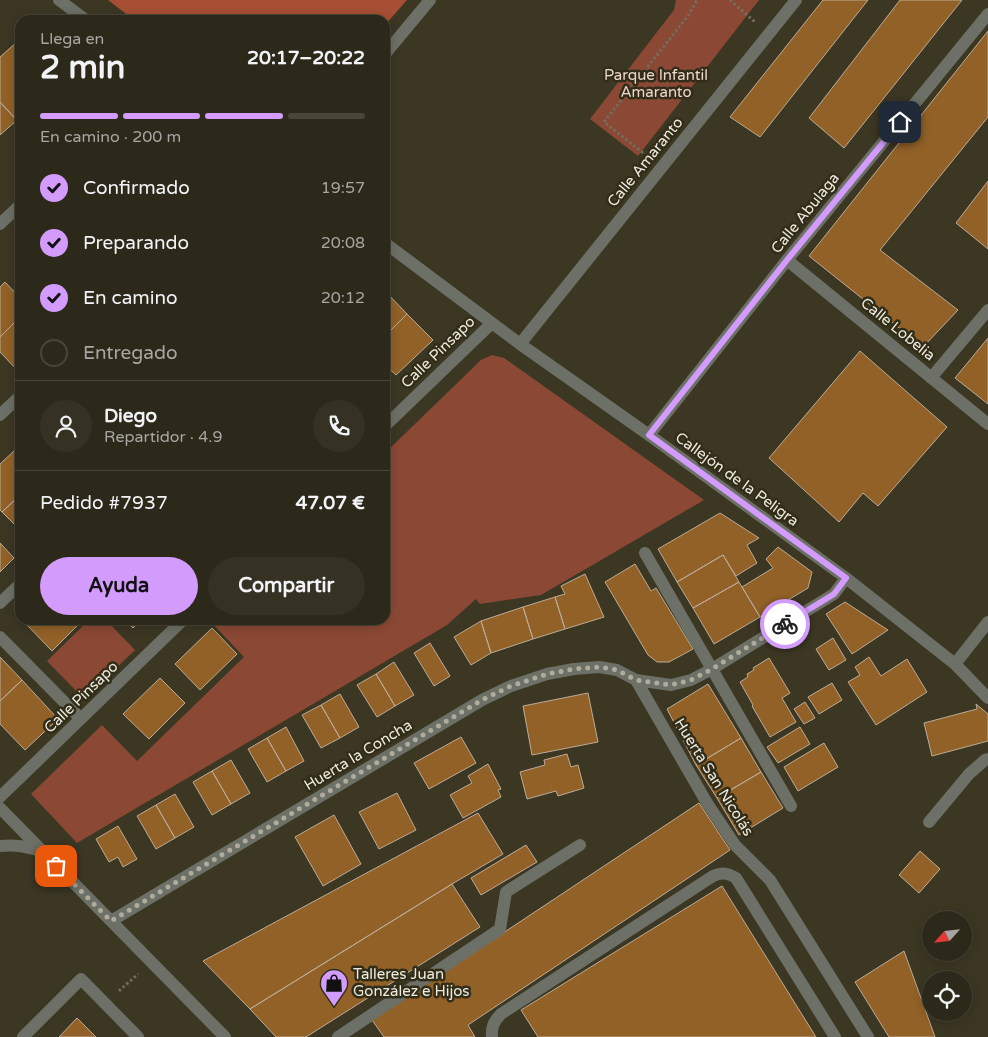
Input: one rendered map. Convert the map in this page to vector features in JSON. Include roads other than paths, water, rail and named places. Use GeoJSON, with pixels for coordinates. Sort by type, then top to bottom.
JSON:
{"type":"FeatureCollection","features":[{"type":"Feature","properties":{"kind":"street"},"geometry":{"type":"LineString","coordinates":[[60,0],[80,15]]}},
{"type":"Feature","properties":{"kind":"street"},"geometry":{"type":"LineString","coordinates":[[390,48],[430,0]]}},
{"type":"Feature","properties":{"kind":"street","name":"Calle Amaranto"},"geometry":{"type":"LineString","coordinates":[[520,344],[796,0]]}},
{"type":"Feature","properties":{"kind":"street","name":"Calle Abulaga"},"geometry":{"type":"LineString","coordinates":[[649,435],[787,260],[988,14]]}},
{"type":"Feature","properties":{"kind":"street"},"geometry":{"type":"LineString","coordinates":[[0,224],[15,210]]}},
{"type":"Feature","properties":{"kind":"street","name":"Callejón de la Peligra"},"geometry":{"type":"LineString","coordinates":[[390,247],[520,344],[846,578],[955,664],[988,698]]}},
{"type":"Feature","properties":{"kind":"street","name":"Calle Lobelia"},"geometry":{"type":"LineString","coordinates":[[787,260],[988,424]]}},
{"type":"Feature","properties":{"kind":"street"},"geometry":{"type":"LineString","coordinates":[[931,378],[988,310]]}},
{"type":"Feature","properties":{"kind":"street","name":"Calle Pinsapo"},"geometry":{"type":"LineString","coordinates":[[390,421],[492,323]]}},
{"type":"Feature","properties":{"kind":"street"},"geometry":{"type":"LineString","coordinates":[[0,415],[15,401]]}},
{"type":"Feature","properties":{"kind":"street"},"geometry":{"type":"LineString","coordinates":[[645,554],[791,806]]}},
{"type":"Feature","properties":{"kind":"street"},"geometry":{"type":"LineString","coordinates":[[636,680],[671,685],[691,680],[834,594],[846,578]]}},
{"type":"Feature","properties":{"kind":"street"},"geometry":{"type":"LineString","coordinates":[[0,603],[15,589]]}},
{"type":"Feature","properties":{"kind":"street"},"geometry":{"type":"LineString","coordinates":[[955,664],[988,622]]}},
{"type":"Feature","properties":{"kind":"street","name":"Calle Pinsapo"},"geometry":{"type":"LineString","coordinates":[[0,797],[179,625]]}},
{"type":"Feature","properties":{"kind":"street"},"geometry":{"type":"LineString","coordinates":[[0,637],[81,719]]}},
{"type":"Feature","properties":{"kind":"street","name":"Huerta la Concha"},"geometry":{"type":"LineString","coordinates":[[111,921],[482,700],[511,686],[547,674],[599,667],[617,670],[636,680]]}},
{"type":"Feature","properties":{"kind":"street","name":"Huerta San Nicolás"},"geometry":{"type":"LineString","coordinates":[[636,680],[707,803],[735,845],[770,880],[868,1037]]}},
{"type":"Feature","properties":{"kind":"street"},"geometry":{"type":"LineString","coordinates":[[929,822],[969,774],[988,759]]}},
{"type":"Feature","properties":{"kind":"street"},"geometry":{"type":"LineString","coordinates":[[0,808],[225,1037]]}},
{"type":"Feature","properties":{"kind":"street"},"geometry":{"type":"LineString","coordinates":[[338,1037],[500,928],[506,892],[580,845]]}},
{"type":"Feature","properties":{"kind":"street"},"geometry":{"type":"LineString","coordinates":[[0,846],[26,846],[42,852]]}},
{"type":"Feature","properties":{"kind":"street"},"geometry":{"type":"LineString","coordinates":[[492,1037],[492,1025],[500,1014],[713,876],[718,873],[725,873],[736,878],[835,1037]]}},
{"type":"Feature","properties":{"kind":"street"},"geometry":{"type":"LineString","coordinates":[[23,1037],[81,979],[138,1037]]}},
{"type":"Feature","properties":{"kind":"place","name":"Talleres Juan González e Hijos"},"geometry":{"type":"Point","coordinates":[334,1007]}},
{"type":"Feature","properties":{"kind":"park label","name":"Parque Infantil Amaranto"},"geometry":{"type":"Point","coordinates":[656,84]}}]}
